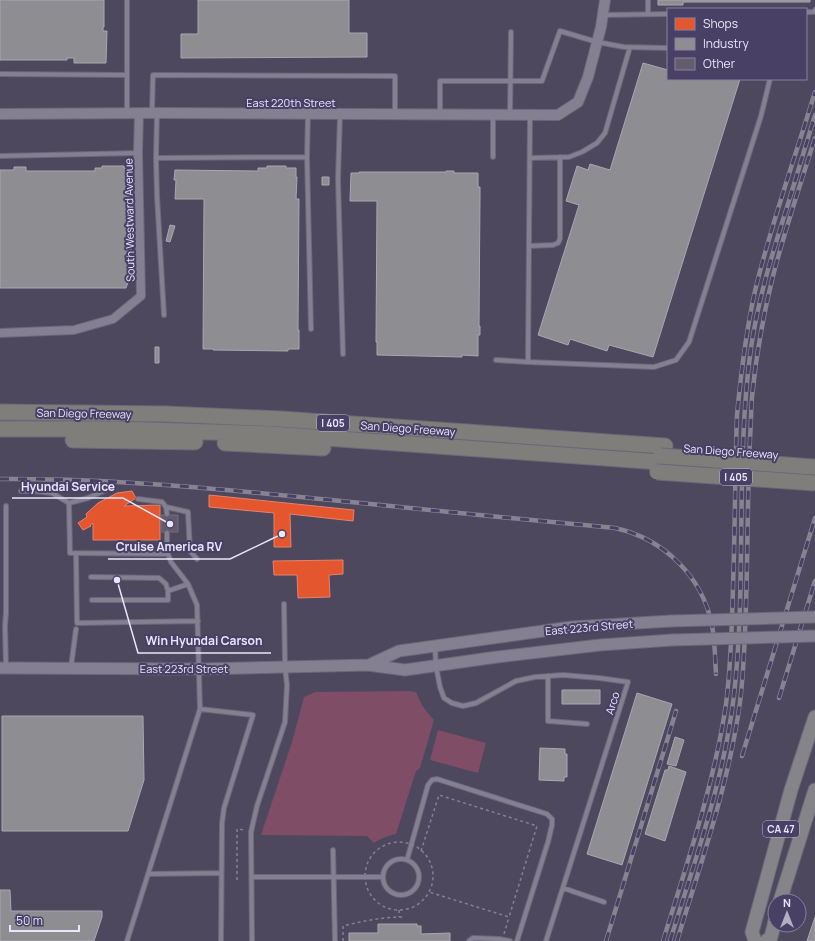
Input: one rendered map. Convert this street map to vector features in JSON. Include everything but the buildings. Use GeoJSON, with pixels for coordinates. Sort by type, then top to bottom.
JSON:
{"type":"FeatureCollection","features":[{"type":"Feature","properties":{"kind":"highway","name":"San Diego Freeway"},"geometry":{"type":"LineString","coordinates":[[0,412],[166,414],[281,419],[661,459],[815,483]]}},
{"type":"Feature","properties":{"kind":"highway"},"geometry":{"type":"LineString","coordinates":[[0,423],[143,424],[259,428],[661,459],[815,474]]}},
{"type":"Feature","properties":{"kind":"highway"},"geometry":{"type":"LineString","coordinates":[[0,429],[116,429],[270,434],[661,459],[815,466]]}},
{"type":"Feature","properties":{"kind":"highway","name":"San Diego Freeway"},"geometry":{"type":"LineString","coordinates":[[0,439],[150,441],[661,459],[815,457]]}},
{"type":"Feature","properties":{"kind":"main road","name":"East 223rd Street"},"geometry":{"type":"LineString","coordinates":[[368,665],[399,651],[572,627],[671,621],[815,617]]}},
{"type":"Feature","properties":{"kind":"main road","name":"East 223rd Street"},"geometry":{"type":"LineString","coordinates":[[3,668],[199,669],[368,665],[405,670],[600,645],[672,640],[815,636]]}},
{"type":"Feature","properties":{"kind":"main road","name":"CA 47"},"geometry":{"type":"LineString","coordinates":[[755,941],[752,932],[792,790],[815,717]]}},
{"type":"Feature","properties":{"kind":"main road"},"geometry":{"type":"LineString","coordinates":[[792,790],[814,795]]}},
{"type":"Feature","properties":{"kind":"main road","name":"CA 47"},"geometry":{"type":"LineString","coordinates":[[783,893],[814,795]]}},
{"type":"Feature","properties":{"kind":"main road"},"geometry":{"type":"LineString","coordinates":[[766,941],[771,937],[772,933]]}},
{"type":"Feature","properties":{"kind":"street"},"geometry":{"type":"LineString","coordinates":[[597,42],[603,15],[604,0]]}},
{"type":"Feature","properties":{"kind":"street","name":"East 220th Street"},"geometry":{"type":"LineString","coordinates":[[0,114],[154,113],[558,115],[578,102],[588,77],[597,42]]}},
{"type":"Feature","properties":{"kind":"street","name":"South Westward Avenue"},"geometry":{"type":"LineString","coordinates":[[0,333],[74,330],[113,319],[141,296],[138,153],[139,113]]}},
{"type":"Feature","properties":{"kind":"lane"},"geometry":{"type":"LineString","coordinates":[[127,0],[127,113]]}},
{"type":"Feature","properties":{"kind":"lane"},"geometry":{"type":"LineString","coordinates":[[648,0],[648,14]]}},
{"type":"Feature","properties":{"kind":"lane"},"geometry":{"type":"LineString","coordinates":[[603,15],[667,14]]}},
{"type":"Feature","properties":{"kind":"lane"},"geometry":{"type":"LineString","coordinates":[[440,114],[440,81],[542,81],[560,31],[597,42],[630,47],[667,48]]}},
{"type":"Feature","properties":{"kind":"lane"},"geometry":{"type":"LineString","coordinates":[[510,114],[512,32]]}},
{"type":"Feature","properties":{"kind":"lane"},"geometry":{"type":"LineString","coordinates":[[530,158],[568,156],[582,152],[597,143],[605,133],[630,47]]}},
{"type":"Feature","properties":{"kind":"lane"},"geometry":{"type":"LineString","coordinates":[[0,74],[127,75]]}},
{"type":"Feature","properties":{"kind":"lane"},"geometry":{"type":"LineString","coordinates":[[164,315],[157,196],[153,75],[395,76],[395,114]]}},
{"type":"Feature","properties":{"kind":"lane"},"geometry":{"type":"LineString","coordinates":[[496,360],[654,367],[676,360],[689,342],[761,116],[770,80]]}},
{"type":"Feature","properties":{"kind":"lane"},"geometry":{"type":"LineString","coordinates":[[308,114],[307,156],[311,329]]}},
{"type":"Feature","properties":{"kind":"lane"},"geometry":{"type":"LineString","coordinates":[[340,114],[338,179],[343,354]]}},
{"type":"Feature","properties":{"kind":"lane"},"geometry":{"type":"LineString","coordinates":[[493,114],[493,157]]}},
{"type":"Feature","properties":{"kind":"lane"},"geometry":{"type":"LineString","coordinates":[[528,362],[530,114]]}},
{"type":"Feature","properties":{"kind":"lane"},"geometry":{"type":"LineString","coordinates":[[0,156],[138,153]]}},
{"type":"Feature","properties":{"kind":"lane"},"geometry":{"type":"LineString","coordinates":[[156,158],[307,156]]}},
{"type":"Feature","properties":{"kind":"lane"},"geometry":{"type":"LineString","coordinates":[[529,246],[553,245],[558,243],[560,239],[560,157]]}},
{"type":"Feature","properties":{"kind":"lane"},"geometry":{"type":"LineString","coordinates":[[69,504],[106,490]]}},
{"type":"Feature","properties":{"kind":"lane"},"geometry":{"type":"LineString","coordinates":[[21,491],[52,493],[69,504]]}},
{"type":"Feature","properties":{"kind":"lane"},"geometry":{"type":"LineString","coordinates":[[138,499],[162,502],[166,507],[188,512],[190,551],[197,559]]}},
{"type":"Feature","properties":{"kind":"lane"},"geometry":{"type":"LineString","coordinates":[[69,504],[70,553],[168,554]]}},
{"type":"Feature","properties":{"kind":"lane"},"geometry":{"type":"LineString","coordinates":[[3,668],[2,626],[6,612],[6,506]]}},
{"type":"Feature","properties":{"kind":"lane"},"geometry":{"type":"LineString","coordinates":[[166,507],[166,514]]}},
{"type":"Feature","properties":{"kind":"lane"},"geometry":{"type":"LineString","coordinates":[[127,941],[200,709],[198,605],[188,584],[171,562],[167,551],[167,533]]}},
{"type":"Feature","properties":{"kind":"lane"},"geometry":{"type":"LineString","coordinates":[[0,535],[6,535]]}},
{"type":"Feature","properties":{"kind":"lane"},"geometry":{"type":"LineString","coordinates":[[71,668],[77,626],[76,553]]}},
{"type":"Feature","properties":{"kind":"lane"},"geometry":{"type":"LineString","coordinates":[[91,577],[158,578],[166,584],[168,591],[168,600],[92,600]]}},
{"type":"Feature","properties":{"kind":"lane"},"geometry":{"type":"LineString","coordinates":[[168,591],[188,584]]}},
{"type":"Feature","properties":{"kind":"lane"},"geometry":{"type":"LineString","coordinates":[[252,941],[252,830],[257,806],[285,722],[288,685],[285,667],[284,604]]}},
{"type":"Feature","properties":{"kind":"lane"},"geometry":{"type":"LineString","coordinates":[[77,626],[198,621]]}},
{"type":"Feature","properties":{"kind":"lane","name":"Arco"},"geometry":{"type":"LineString","coordinates":[[435,646],[436,666],[440,687],[444,698],[452,703],[463,706],[476,703],[516,682],[535,677],[563,675],[628,682],[546,941]]}},
{"type":"Feature","properties":{"kind":"lane"},"geometry":{"type":"LineString","coordinates":[[548,676],[548,722],[587,724]]}},
{"type":"Feature","properties":{"kind":"lane"},"geometry":{"type":"LineString","coordinates":[[200,709],[254,715],[224,808],[222,823],[221,941]]}},
{"type":"Feature","properties":{"kind":"lane"},"geometry":{"type":"LineString","coordinates":[[407,860],[428,785],[432,780],[437,779],[547,814],[552,819],[552,825],[546,850],[517,941]]}},
{"type":"Feature","properties":{"kind":"lane"},"geometry":{"type":"LineString","coordinates":[[333,850],[335,941]]}},
{"type":"Feature","properties":{"kind":"lane"},"geometry":{"type":"LineString","coordinates":[[395,860],[407,860],[413,864],[418,872],[418,881],[414,890],[406,895],[396,895],[388,891],[383,883],[383,877],[383,873],[387,865],[395,860]]}},
{"type":"Feature","properties":{"kind":"lane"},"geometry":{"type":"LineString","coordinates":[[148,874],[221,873]]}},
{"type":"Feature","properties":{"kind":"lane"},"geometry":{"type":"LineString","coordinates":[[252,877],[383,877]]}},
{"type":"Feature","properties":{"kind":"lane"},"geometry":{"type":"LineString","coordinates":[[563,888],[604,902]]}},
{"type":"Feature","properties":{"kind":"lane"},"geometry":{"type":"LineString","coordinates":[[469,941],[473,938],[502,939],[510,941]]}},
{"type":"Feature","properties":{"kind":"path"},"geometry":{"type":"LineString","coordinates":[[421,850],[439,796],[537,826],[502,939]]}},
{"type":"Feature","properties":{"kind":"path"},"geometry":{"type":"LineString","coordinates":[[237,880],[237,830],[252,830]]}},
{"type":"Feature","properties":{"kind":"path"},"geometry":{"type":"LineString","coordinates":[[398,842],[411,844],[421,850],[431,865],[433,879],[430,892],[415,906],[405,910],[392,910],[384,906],[373,897],[366,884],[366,868],[372,855],[383,846],[398,842]]}},
{"type":"Feature","properties":{"kind":"path"},"geometry":{"type":"LineString","coordinates":[[430,892],[509,917]]}},
{"type":"Feature","properties":{"kind":"path"},"geometry":{"type":"LineString","coordinates":[[399,910],[399,917]]}},
{"type":"Feature","properties":{"kind":"path"},"geometry":{"type":"LineString","coordinates":[[343,941],[343,926],[363,921],[404,917]]}},
{"type":"Feature","properties":{"kind":"shaded area"},"geometry":{"type":"Polygon","coordinates":[[[315,692],[416,692],[428,714],[434,720],[420,768],[416,771],[396,834],[385,837],[374,843],[367,836],[261,835],[292,742],[304,697],[315,692]]]}},
{"type":"Feature","properties":{"kind":"shaded area"},"geometry":{"type":"Polygon","coordinates":[[[438,730],[486,743],[478,773],[430,760],[438,730]]]}},
{"type":"Feature","properties":{"kind":"railway"},"geometry":{"type":"LineString","coordinates":[[663,941],[707,794],[721,734],[726,704],[732,631],[737,415],[749,321],[768,241],[815,92]]}},
{"type":"Feature","properties":{"kind":"railway"},"geometry":{"type":"LineString","coordinates":[[670,941],[708,820],[723,758],[734,695],[740,608],[743,435],[746,391],[754,330],[772,257],[815,115]]}},
{"type":"Feature","properties":{"kind":"railway"},"geometry":{"type":"LineString","coordinates":[[677,941],[722,793],[735,733],[744,659],[748,487],[752,397],[756,366],[763,321],[773,276],[815,138]]}},
{"type":"Feature","properties":{"kind":"railway"},"geometry":{"type":"LineString","coordinates":[[0,479],[83,480],[207,488],[615,528],[633,533],[665,551],[678,562],[690,576],[700,591],[707,607],[712,625],[716,674]]}},
{"type":"Feature","properties":{"kind":"railway"},"geometry":{"type":"LineString","coordinates":[[742,756],[815,518]]}},
{"type":"Feature","properties":{"kind":"railway"},"geometry":{"type":"LineString","coordinates":[[779,698],[815,581]]}},
{"type":"Feature","properties":{"kind":"railway"},"geometry":{"type":"LineString","coordinates":[[606,941],[676,711]]}},
{"type":"Feature","properties":{"kind":"place","name":"Hyundai Service"},"geometry":{"type":"Point","coordinates":[170,524]}},
{"type":"Feature","properties":{"kind":"place","name":"Cruise America RV"},"geometry":{"type":"Point","coordinates":[282,534]}},
{"type":"Feature","properties":{"kind":"place","name":"Win Hyundai Carson"},"geometry":{"type":"Point","coordinates":[117,580]}}]}
